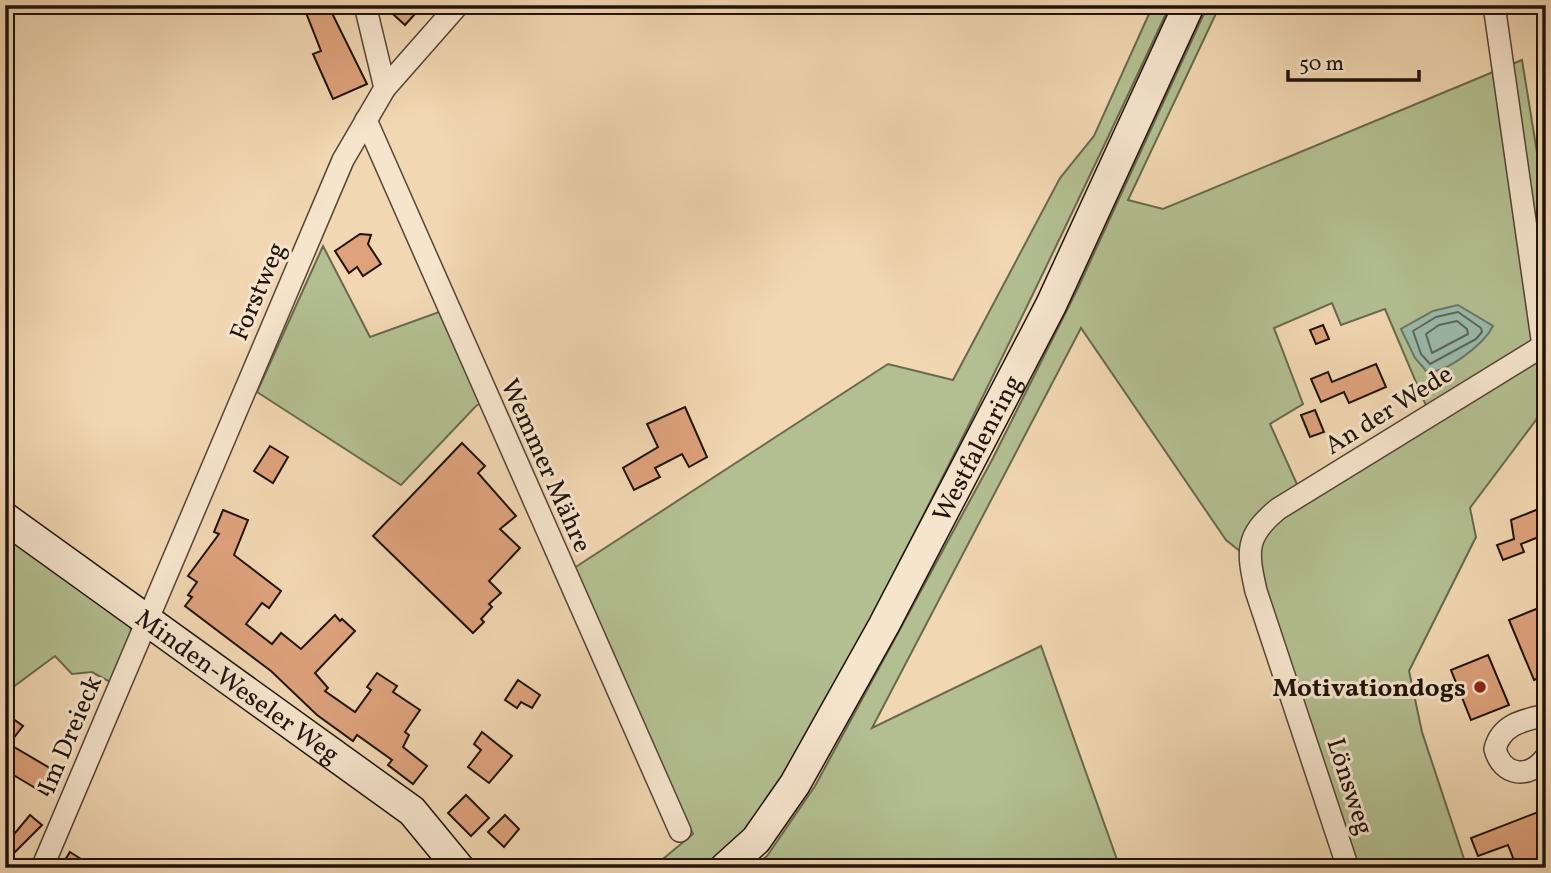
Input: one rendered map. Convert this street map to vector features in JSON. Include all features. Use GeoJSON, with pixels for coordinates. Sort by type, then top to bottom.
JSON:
{"type":"FeatureCollection","features":[{"type":"Feature","properties":{"kind":"main road","name":"Westfalenring"},"geometry":{"type":"LineString","coordinates":[[725,868],[756,840],[796,783],[884,625],[1051,305],[1189,5]]}},
{"type":"Feature","properties":{"kind":"main road","name":"Minden-Weseler Weg"},"geometry":{"type":"LineString","coordinates":[[5,517],[412,811],[459,868]]}},
{"type":"Feature","properties":{"kind":"street"},"geometry":{"type":"LineString","coordinates":[[365,5],[385,88]]}},
{"type":"Feature","properties":{"kind":"street","name":"Forstweg"},"geometry":{"type":"LineString","coordinates":[[148,622],[343,160],[385,88],[458,5]]}},
{"type":"Feature","properties":{"kind":"street"},"geometry":{"type":"LineString","coordinates":[[1494,5],[1544,345]]}},
{"type":"Feature","properties":{"kind":"street","name":"Wemmer Mähre"},"geometry":{"type":"LineString","coordinates":[[366,120],[680,831]]}},
{"type":"Feature","properties":{"kind":"street","name":"An der Wede"},"geometry":{"type":"LineString","coordinates":[[1261,523],[1278,509],[1544,345]]}},
{"type":"Feature","properties":{"kind":"street","name":"Lönsweg"},"geometry":{"type":"LineString","coordinates":[[1261,523],[1250,540],[1250,565],[1256,591],[1348,868]]}},
{"type":"Feature","properties":{"kind":"street","name":"Im Dreieck"},"geometry":{"type":"LineString","coordinates":[[42,868],[148,622]]}},
{"type":"Feature","properties":{"kind":"street"},"geometry":{"type":"LineString","coordinates":[[1546,715],[1517,723],[1504,730],[1497,738],[1495,748],[1504,767],[1516,773],[1530,771],[1546,757]]}},
{"type":"Feature","properties":{"kind":"green space"},"geometry":{"type":"Polygon","coordinates":[[[1153,5],[1170,5],[1004,353],[861,640],[817,722],[768,801],[740,836],[709,868],[652,868],[693,834],[571,570],[888,364],[953,380],[1060,178],[1094,136],[1153,5]]]}},
{"type":"Feature","properties":{"kind":"green space"},"geometry":{"type":"Polygon","coordinates":[[[1208,5],[1220,5],[1128,200],[1163,209],[1522,60],[1546,208],[1546,397],[1536,420],[1470,508],[1476,537],[1409,671],[1422,732],[1467,868],[1359,868],[1256,564],[1226,540],[1081,328],[872,728],[1041,646],[1120,868],[751,868],[767,856],[815,786],[993,458],[1078,288],[1208,5]],[[1332,303],[1274,328],[1303,404],[1270,424],[1304,500],[1433,422],[1385,309],[1341,325],[1332,303]]]}},
{"type":"Feature","properties":{"kind":"green space"},"geometry":{"type":"Polygon","coordinates":[[[323,246],[370,337],[453,307],[492,397],[476,406],[401,485],[257,392],[323,246]]]}},
{"type":"Feature","properties":{"kind":"green space"},"geometry":{"type":"Polygon","coordinates":[[[5,531],[128,621],[131,630],[112,683],[92,672],[72,674],[55,656],[5,693],[5,531]]]}},
{"type":"Feature","properties":{"kind":"water"},"geometry":{"type":"Polygon","coordinates":[[[1458,305],[1493,326],[1482,341],[1454,363],[1427,372],[1415,358],[1401,329],[1433,311],[1458,305]]]}},
{"type":"Feature","properties":{"kind":"building"},"geometry":{"type":"Polygon","coordinates":[[[303,5],[328,5],[367,84],[333,99],[313,54],[321,51],[303,5]]]}},
{"type":"Feature","properties":{"kind":"building"},"geometry":{"type":"Polygon","coordinates":[[[383,5],[423,5],[405,25],[383,5]]]}},
{"type":"Feature","properties":{"kind":"building"},"geometry":{"type":"Polygon","coordinates":[[[360,234],[371,235],[368,244],[381,264],[363,276],[357,267],[349,273],[335,251],[360,234]]]}},
{"type":"Feature","properties":{"kind":"building"},"geometry":{"type":"Polygon","coordinates":[[[1323,325],[1329,339],[1316,344],[1310,330],[1323,325]]]}},
{"type":"Feature","properties":{"kind":"building"},"geometry":{"type":"Polygon","coordinates":[[[1376,364],[1386,387],[1349,403],[1344,392],[1321,402],[1311,379],[1328,372],[1332,382],[1376,364]]]}},
{"type":"Feature","properties":{"kind":"building"},"geometry":{"type":"Polygon","coordinates":[[[685,407],[707,457],[689,467],[682,454],[655,468],[660,477],[634,490],[623,468],[658,447],[647,424],[685,407]]]}},
{"type":"Feature","properties":{"kind":"building"},"geometry":{"type":"Polygon","coordinates":[[[1315,410],[1324,432],[1310,437],[1301,415],[1315,410]]]}},
{"type":"Feature","properties":{"kind":"building"},"geometry":{"type":"Polygon","coordinates":[[[462,443],[485,466],[478,473],[516,516],[500,529],[520,548],[489,581],[501,593],[489,604],[492,607],[481,619],[484,622],[473,633],[373,536],[462,443]]]}},
{"type":"Feature","properties":{"kind":"building"},"geometry":{"type":"Polygon","coordinates":[[[270,446],[288,457],[273,483],[254,471],[270,446]]]}},
{"type":"Feature","properties":{"kind":"building"},"geometry":{"type":"Polygon","coordinates":[[[1546,506],[1546,534],[1521,544],[1524,552],[1503,560],[1497,545],[1514,539],[1511,520],[1546,506]]]}},
{"type":"Feature","properties":{"kind":"building"},"geometry":{"type":"Polygon","coordinates":[[[223,510],[248,520],[234,555],[281,591],[269,608],[262,603],[246,624],[272,644],[281,633],[301,649],[335,615],[355,631],[315,673],[328,688],[325,691],[355,712],[371,690],[367,687],[377,673],[397,686],[393,692],[420,710],[405,732],[409,735],[403,747],[427,766],[413,784],[388,765],[392,760],[357,735],[353,741],[317,715],[271,671],[185,606],[192,597],[188,595],[197,582],[188,576],[219,534],[214,532],[223,510]]]}},
{"type":"Feature","properties":{"kind":"building"},"geometry":{"type":"Polygon","coordinates":[[[1546,605],[1546,675],[1534,680],[1509,620],[1546,605]]]}},
{"type":"Feature","properties":{"kind":"building","name":"Motivationdogs"},"geometry":{"type":"Polygon","coordinates":[[[1488,655],[1509,705],[1471,720],[1451,670],[1488,655]]]}},
{"type":"Feature","properties":{"kind":"building"},"geometry":{"type":"Polygon","coordinates":[[[518,680],[540,695],[532,708],[521,702],[517,708],[505,700],[518,680]]]}},
{"type":"Feature","properties":{"kind":"building"},"geometry":{"type":"Polygon","coordinates":[[[5,713],[23,726],[9,744],[60,774],[47,795],[5,770],[5,713]]]}},
{"type":"Feature","properties":{"kind":"building"},"geometry":{"type":"Polygon","coordinates":[[[482,732],[512,756],[489,783],[468,767],[481,750],[474,744],[482,732]]]}},
{"type":"Feature","properties":{"kind":"building"},"geometry":{"type":"Polygon","coordinates":[[[466,795],[489,818],[471,836],[448,813],[466,795]]]}},
{"type":"Feature","properties":{"kind":"building"},"geometry":{"type":"Polygon","coordinates":[[[1546,809],[1546,868],[1517,868],[1508,845],[1478,856],[1471,838],[1546,809]]]}},
{"type":"Feature","properties":{"kind":"building"},"geometry":{"type":"Polygon","coordinates":[[[30,815],[42,825],[5,862],[5,845],[30,815]]]}},
{"type":"Feature","properties":{"kind":"building"},"geometry":{"type":"Polygon","coordinates":[[[505,815],[519,829],[504,847],[488,832],[505,815]]]}},
{"type":"Feature","properties":{"kind":"building"},"geometry":{"type":"Polygon","coordinates":[[[70,852],[95,868],[60,868],[70,852]]]}},
{"type":"Feature","properties":{"kind":"place","name":"Motivationdogs"},"geometry":{"type":"Point","coordinates":[1480,687]}}]}
